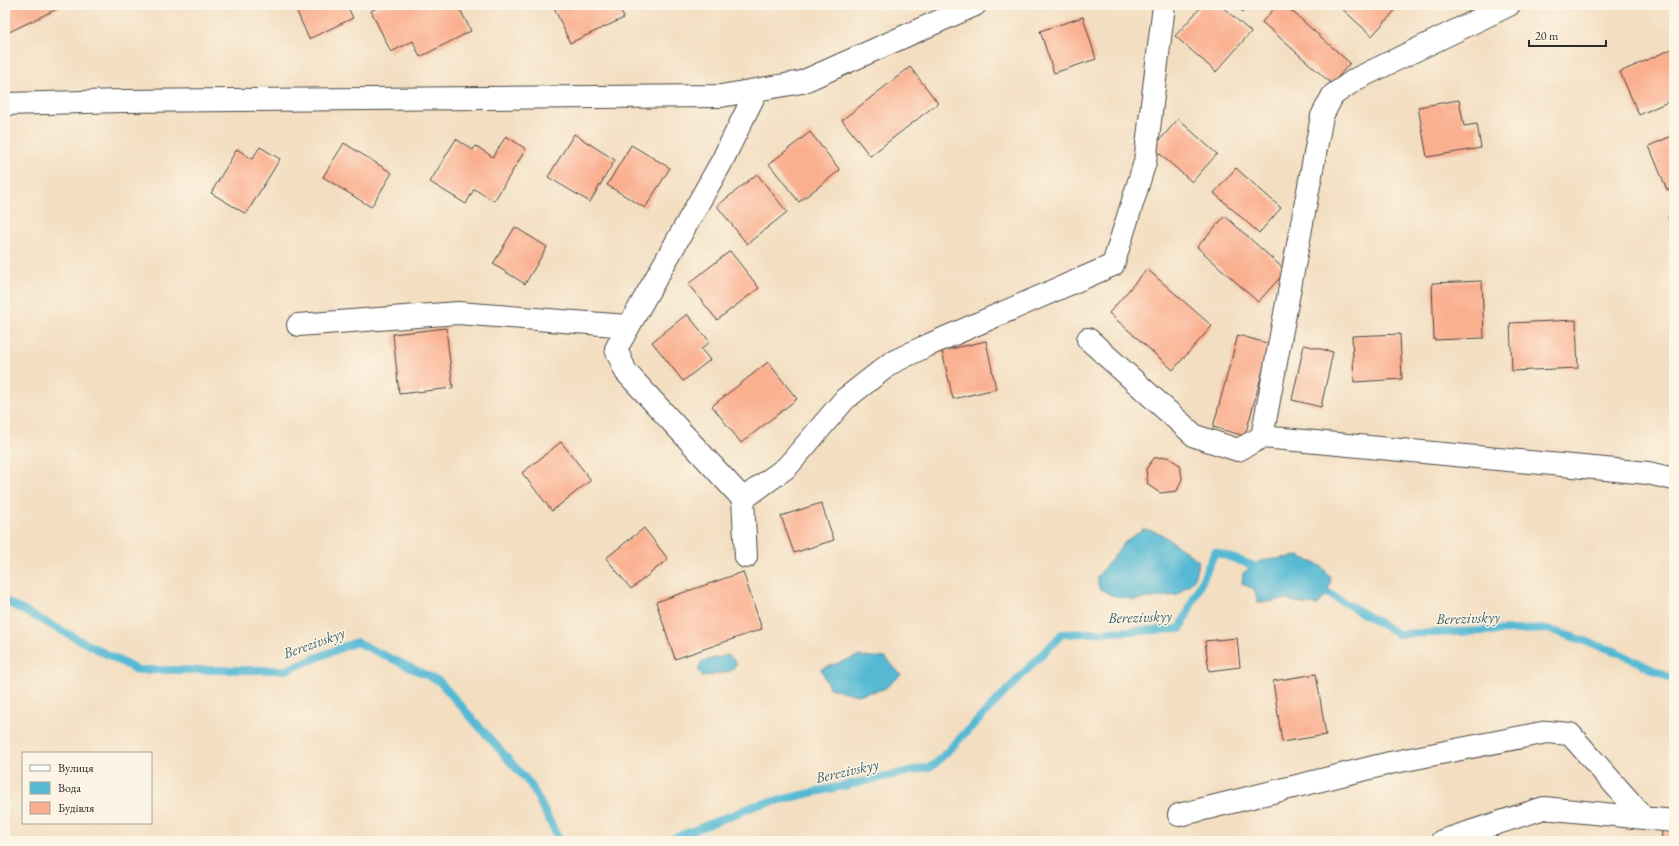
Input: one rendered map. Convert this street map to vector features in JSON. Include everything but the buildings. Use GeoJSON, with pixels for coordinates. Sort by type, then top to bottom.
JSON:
{"type":"FeatureCollection","features":[{"type":"Feature","properties":{"kind":"street"},"geometry":{"type":"LineString","coordinates":[[5,104],[721,96],[802,82],[975,5]]}},
{"type":"Feature","properties":{"kind":"street"},"geometry":{"type":"LineString","coordinates":[[743,499],[787,467],[845,399],[891,363],[924,347],[1113,265],[1145,162],[1164,5]]}},
{"type":"Feature","properties":{"kind":"street"},"geometry":{"type":"LineString","coordinates":[[1262,437],[1322,116],[1333,95],[1356,79],[1509,5]]}},
{"type":"Feature","properties":{"kind":"street"},"geometry":{"type":"LineString","coordinates":[[746,557],[743,499],[626,372],[616,349],[721,163],[757,90]]}},
{"type":"Feature","properties":{"kind":"street"},"geometry":{"type":"LineString","coordinates":[[298,325],[458,313],[628,326]]}},
{"type":"Feature","properties":{"kind":"street"},"geometry":{"type":"LineString","coordinates":[[1088,339],[1196,436],[1238,450],[1262,437],[1648,473],[1674,479]]}},
{"type":"Feature","properties":{"kind":"street"},"geometry":{"type":"LineString","coordinates":[[1179,815],[1390,763],[1547,732],[1570,734],[1644,818]]}},
{"type":"Feature","properties":{"kind":"street"},"geometry":{"type":"LineString","coordinates":[[1442,841],[1544,808],[1674,821]]}},
{"type":"Feature","properties":{"kind":"water"},"geometry":{"type":"Polygon","coordinates":[[[1143,529],[1160,533],[1199,561],[1193,581],[1177,595],[1134,600],[1111,595],[1099,588],[1097,577],[1125,542],[1143,529]]]}},
{"type":"Feature","properties":{"kind":"water"},"geometry":{"type":"Polygon","coordinates":[[[1299,556],[1321,566],[1331,578],[1328,593],[1318,605],[1301,604],[1286,599],[1258,602],[1254,589],[1242,584],[1243,573],[1260,561],[1299,556]]]}},
{"type":"Feature","properties":{"kind":"water"},"geometry":{"type":"Polygon","coordinates":[[[728,655],[737,663],[731,671],[703,677],[698,669],[702,661],[728,655]]]}},
{"type":"Feature","properties":{"kind":"water"},"geometry":{"type":"Polygon","coordinates":[[[858,656],[886,658],[901,675],[884,689],[857,695],[829,688],[821,669],[858,656]]]}},
{"type":"Feature","properties":{"kind":"waterway","name":"Berezivskyy"},"geometry":{"type":"LineString","coordinates":[[667,841],[757,805],[933,766],[1062,634],[1180,629],[1215,552],[1263,569]]}},
{"type":"Feature","properties":{"kind":"waterway","name":"Berezivskyy"},"geometry":{"type":"LineString","coordinates":[[1318,589],[1328,593],[1398,634],[1548,629],[1615,651],[1674,680]]}},
{"type":"Feature","properties":{"kind":"waterway","name":"Berezivskyy"},"geometry":{"type":"LineString","coordinates":[[5,601],[137,670],[286,670],[356,642],[439,681],[531,785],[560,841]]}}]}
